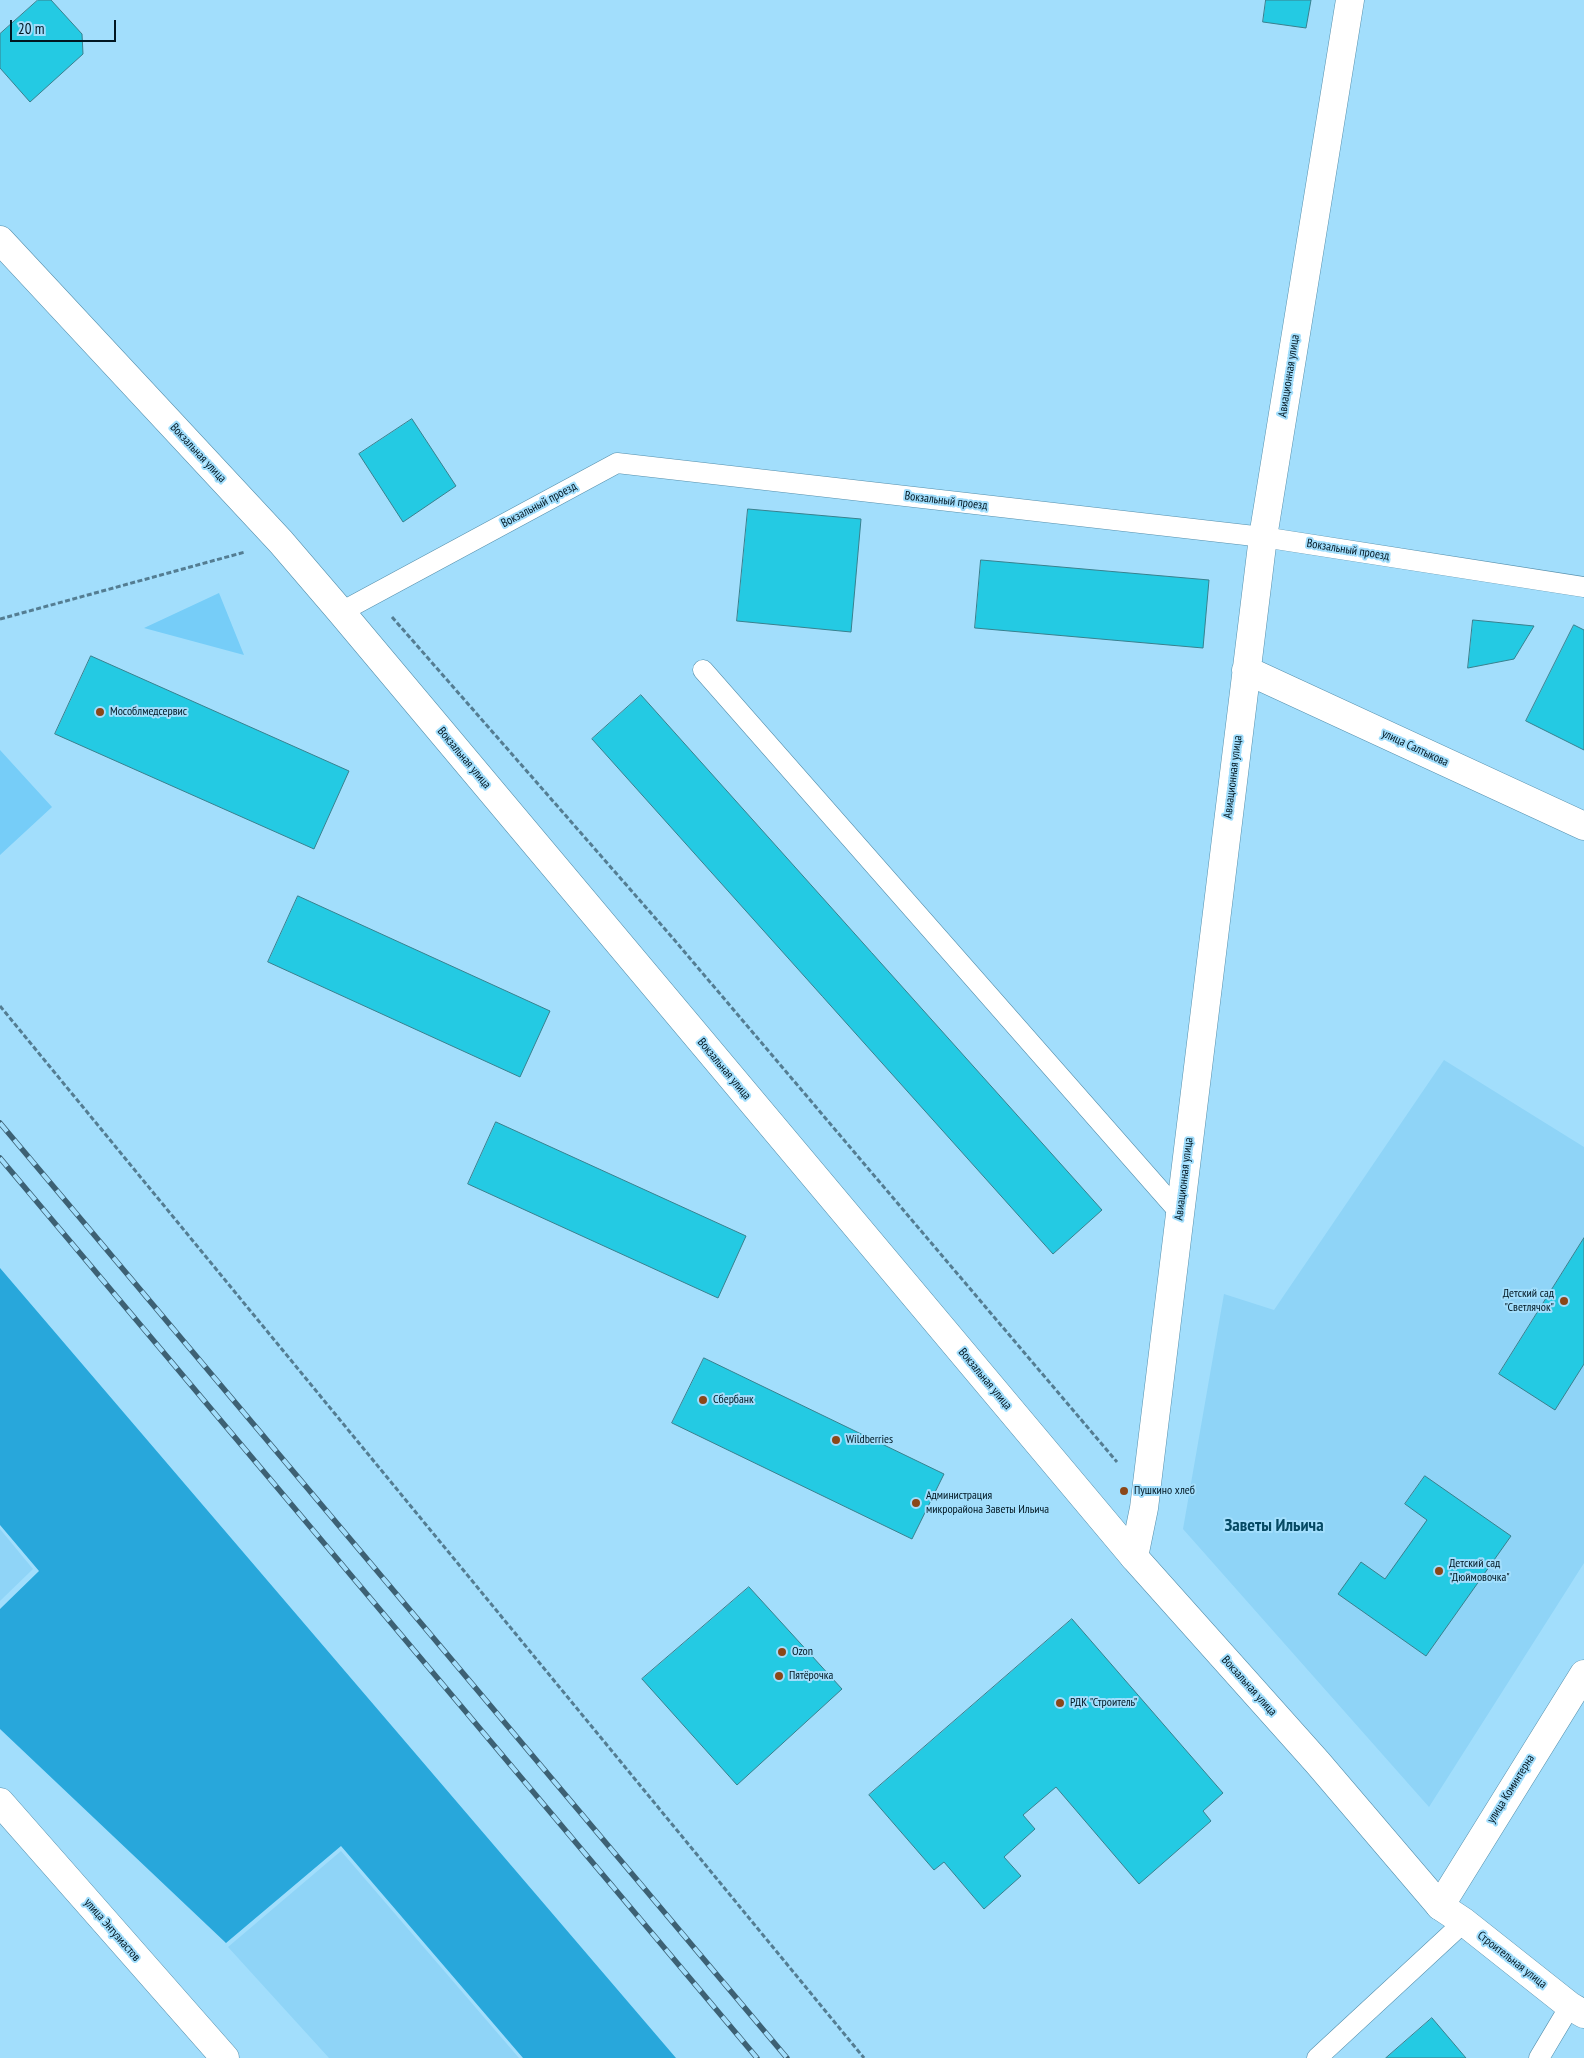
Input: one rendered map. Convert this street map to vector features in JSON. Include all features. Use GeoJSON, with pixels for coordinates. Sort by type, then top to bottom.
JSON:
{"type":"FeatureCollection","features":[{"type":"Feature","properties":{"kind":"street","name":"Авиационная улица"},"geometry":{"type":"LineString","coordinates":[[1134,1557],[1142,1522],[1263,537],[1350,0]]}},
{"type":"Feature","properties":{"kind":"street","name":"Вокзальная улица"},"geometry":{"type":"LineString","coordinates":[[0,240],[281,542],[1134,1557],[1318,1763],[1440,1906]]}},
{"type":"Feature","properties":{"kind":"street","name":"улица Салтыкова"},"geometry":{"type":"LineString","coordinates":[[1246,670],[1584,826]]}},
{"type":"Feature","properties":{"kind":"street","name":"улица Коминтерна"},"geometry":{"type":"LineString","coordinates":[[1440,1906],[1584,1674]]}},
{"type":"Feature","properties":{"kind":"street","name":"улица Энтузиастов"},"geometry":{"type":"LineString","coordinates":[[3,1812],[225,2058]]}},
{"type":"Feature","properties":{"kind":"street","name":"Строительная улица"},"geometry":{"type":"LineString","coordinates":[[1440,1906],[1464,1922],[1577,2010]]}},
{"type":"Feature","properties":{"kind":"lane","name":"Вокзальный проезд"},"geometry":{"type":"LineString","coordinates":[[341,612],[617,463],[1263,537],[1584,587]]}},
{"type":"Feature","properties":{"kind":"lane"},"geometry":{"type":"LineString","coordinates":[[703,670],[1180,1213]]}},
{"type":"Feature","properties":{"kind":"lane"},"geometry":{"type":"LineString","coordinates":[[1317,2058],[1464,1922]]}},
{"type":"Feature","properties":{"kind":"lane"},"geometry":{"type":"LineString","coordinates":[[1539,2058],[1577,2010]]}},
{"type":"Feature","properties":{"kind":"path"},"geometry":{"type":"LineString","coordinates":[[0,619],[281,542]]}},
{"type":"Feature","properties":{"kind":"path"},"geometry":{"type":"LineString","coordinates":[[391,616],[670,936],[1145,1494]]}},
{"type":"Feature","properties":{"kind":"path"},"geometry":{"type":"LineString","coordinates":[[0,1006],[864,2058]]}},
{"type":"Feature","properties":{"kind":"shaded area"},"geometry":{"type":"Polygon","coordinates":[[[219,593],[244,655],[144,628],[219,593]]]}},
{"type":"Feature","properties":{"kind":"shaded area"},"geometry":{"type":"Polygon","coordinates":[[[0,750],[52,807],[0,855],[0,750]]]}},
{"type":"Feature","properties":{"kind":"shaded area"},"geometry":{"type":"Polygon","coordinates":[[[1444,1060],[1584,1147],[1584,1563],[1429,1807],[1183,1529],[1224,1294],[1274,1310],[1444,1060]]]}},
{"type":"Feature","properties":{"kind":"shaded area"},"geometry":{"type":"Polygon","coordinates":[[[0,1268],[676,2058],[523,2058],[341,1846],[226,1943],[0,1729],[0,1609],[39,1571],[0,1525],[0,1268]]]}},
{"type":"Feature","properties":{"kind":"shaded area"},"geometry":{"type":"Polygon","coordinates":[[[0,1529],[33,1569],[0,1601],[0,1529]]]}},
{"type":"Feature","properties":{"kind":"shaded area"},"geometry":{"type":"Polygon","coordinates":[[[341,1851],[519,2058],[329,2058],[228,1947],[341,1851]]]}},
{"type":"Feature","properties":{"kind":"building"},"geometry":{"type":"Polygon","coordinates":[[[38,0],[51,0],[82,34],[83,54],[30,102],[0,68],[0,34],[38,0]]]}},
{"type":"Feature","properties":{"kind":"building"},"geometry":{"type":"Polygon","coordinates":[[[1266,0],[1311,0],[1306,28],[1263,22],[1266,0]]]}},
{"type":"Feature","properties":{"kind":"building"},"geometry":{"type":"Polygon","coordinates":[[[412,419],[456,486],[403,522],[359,454],[412,419]]]}},
{"type":"Feature","properties":{"kind":"building"},"geometry":{"type":"Polygon","coordinates":[[[748,509],[861,519],[851,632],[737,621],[748,509]]]}},
{"type":"Feature","properties":{"kind":"building"},"geometry":{"type":"Polygon","coordinates":[[[981,560],[1209,580],[1203,648],[975,628],[981,560]]]}},
{"type":"Feature","properties":{"kind":"building"},"geometry":{"type":"Polygon","coordinates":[[[1473,620],[1534,626],[1514,659],[1468,668],[1473,620]]]}},
{"type":"Feature","properties":{"kind":"building"},"geometry":{"type":"Polygon","coordinates":[[[1574,625],[1584,630],[1584,750],[1526,721],[1574,625]]]}},
{"type":"Feature","properties":{"kind":"building"},"geometry":{"type":"Polygon","coordinates":[[[91,656],[349,771],[314,849],[55,734],[91,656]]]}},
{"type":"Feature","properties":{"kind":"building"},"geometry":{"type":"Polygon","coordinates":[[[641,695],[1102,1210],[1053,1254],[592,739],[641,695]]]}},
{"type":"Feature","properties":{"kind":"building"},"geometry":{"type":"Polygon","coordinates":[[[298,896],[550,1011],[520,1077],[268,962],[298,896]]]}},
{"type":"Feature","properties":{"kind":"building"},"geometry":{"type":"Polygon","coordinates":[[[496,1122],[746,1236],[718,1298],[468,1184],[496,1122]]]}},
{"type":"Feature","properties":{"kind":"building","name":"Детский сад \"Светлячок\""},"geometry":{"type":"Polygon","coordinates":[[[1584,1238],[1584,1364],[1555,1410],[1499,1374],[1584,1238]]]}},
{"type":"Feature","properties":{"kind":"building"},"geometry":{"type":"Polygon","coordinates":[[[704,1358],[944,1474],[912,1539],[672,1423],[704,1358]]]}},
{"type":"Feature","properties":{"kind":"building","name":"Детский сад \"Дюймовочка\""},"geometry":{"type":"Polygon","coordinates":[[[1425,1476],[1511,1536],[1426,1656],[1338,1594],[1361,1562],[1385,1579],[1427,1520],[1405,1504],[1425,1476]]]}},
{"type":"Feature","properties":{"kind":"building"},"geometry":{"type":"Polygon","coordinates":[[[749,1587],[842,1689],[737,1785],[642,1679],[749,1587]]]}},
{"type":"Feature","properties":{"kind":"building","name":"РДК \"Строитель\""},"geometry":{"type":"Polygon","coordinates":[[[1072,1619],[1223,1793],[1203,1811],[1211,1821],[1139,1884],[1056,1787],[1023,1815],[1035,1829],[1004,1857],[1021,1876],[984,1909],[944,1862],[934,1870],[869,1795],[1072,1619]]]}},
{"type":"Feature","properties":{"kind":"building"},"geometry":{"type":"Polygon","coordinates":[[[1432,2018],[1466,2058],[1386,2058],[1432,2018]]]}},
{"type":"Feature","properties":{"kind":"railway"},"geometry":{"type":"LineString","coordinates":[[0,1123],[787,2058]]}},
{"type":"Feature","properties":{"kind":"railway"},"geometry":{"type":"LineString","coordinates":[[0,1158],[757,2058]]}},
{"type":"Feature","properties":{"kind":"place","name":"Мособлмедсервис"},"geometry":{"type":"Point","coordinates":[100,712]}},
{"type":"Feature","properties":{"kind":"place","name":"Детский сад \"Светлячок\""},"geometry":{"type":"Point","coordinates":[1564,1301]}},
{"type":"Feature","properties":{"kind":"place","name":"Сбербанк"},"geometry":{"type":"Point","coordinates":[703,1400]}},
{"type":"Feature","properties":{"kind":"place","name":"Wildberries"},"geometry":{"type":"Point","coordinates":[836,1440]}},
{"type":"Feature","properties":{"kind":"place","name":"Пушкино хлеб"},"geometry":{"type":"Point","coordinates":[1124,1491]}},
{"type":"Feature","properties":{"kind":"place","name":"Администрация микрорайона Заветы Ильича"},"geometry":{"type":"Point","coordinates":[916,1503]}},
{"type":"Feature","properties":{"kind":"place","name":"Детский сад \"Дюймовочка\""},"geometry":{"type":"Point","coordinates":[1439,1571]}},
{"type":"Feature","properties":{"kind":"place","name":"Ozon"},"geometry":{"type":"Point","coordinates":[782,1652]}},
{"type":"Feature","properties":{"kind":"place","name":"Пятёрочка"},"geometry":{"type":"Point","coordinates":[779,1676]}},
{"type":"Feature","properties":{"kind":"place","name":"РДК \"Строитель\""},"geometry":{"type":"Point","coordinates":[1060,1703]}},
{"type":"Feature","properties":{"kind":"district","name":"Заветы Ильича"},"geometry":{"type":"Point","coordinates":[1274,1526]}}]}
